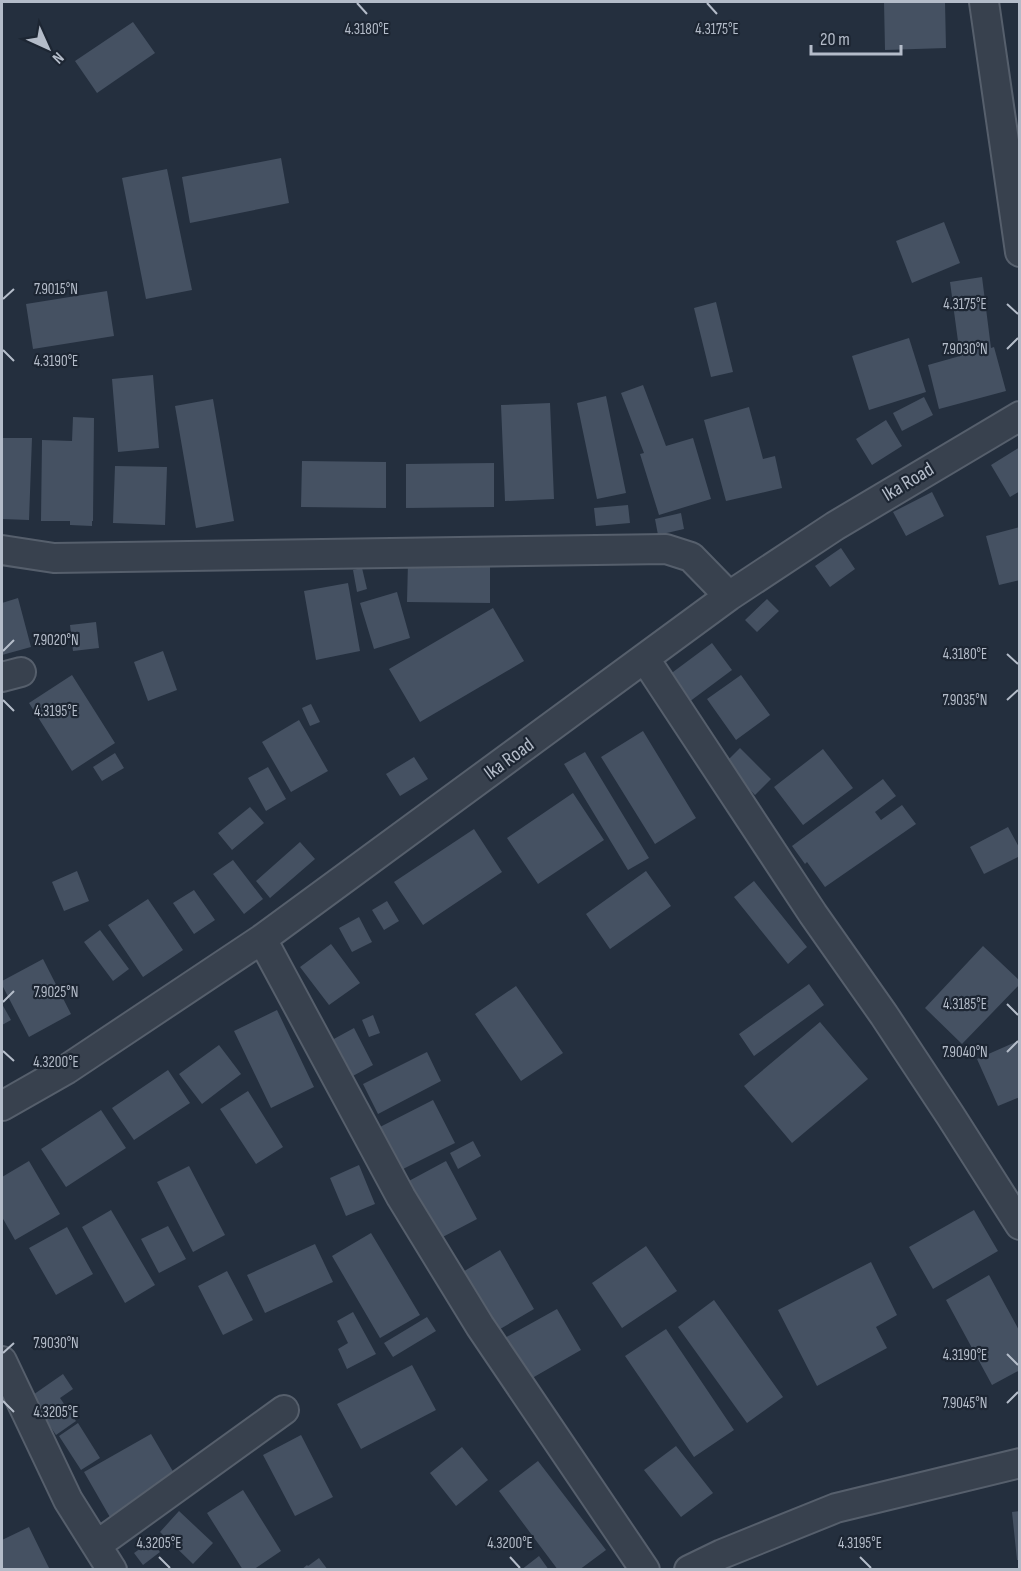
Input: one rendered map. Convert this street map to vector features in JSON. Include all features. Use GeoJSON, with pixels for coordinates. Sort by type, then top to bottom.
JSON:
{"type":"FeatureCollection","features":[{"type":"Feature","properties":{"kind":"street"},"geometry":{"type":"LineString","coordinates":[[984,2],[1020,252]]}},
{"type":"Feature","properties":{"kind":"street","name":"Ika Road"},"geometry":{"type":"LineString","coordinates":[[2,1106],[67,1069],[262,939],[729,596],[835,526],[1020,416]]}},
{"type":"Feature","properties":{"kind":"street"},"geometry":{"type":"LineString","coordinates":[[2,550],[54,558],[666,549],[692,556],[729,596]]}},
{"type":"Feature","properties":{"kind":"street"},"geometry":{"type":"LineString","coordinates":[[645,659],[813,914],[884,1015],[1020,1225]]}},
{"type":"Feature","properties":{"kind":"street"},"geometry":{"type":"LineString","coordinates":[[262,939],[407,1207],[480,1326],[645,1569]]}},
{"type":"Feature","properties":{"kind":"street"},"geometry":{"type":"LineString","coordinates":[[2,1361],[68,1500],[112,1569]]}},
{"type":"Feature","properties":{"kind":"street"},"geometry":{"type":"LineString","coordinates":[[97,1545],[284,1410]]}},
{"type":"Feature","properties":{"kind":"street"},"geometry":{"type":"LineString","coordinates":[[689,1569],[836,1508],[1020,1463]]}},
{"type":"Feature","properties":{"kind":"building"},"geometry":{"type":"Polygon","coordinates":[[[884,2],[945,2],[946,48],[885,50],[884,2]]]}},
{"type":"Feature","properties":{"kind":"building"},"geometry":{"type":"Polygon","coordinates":[[[133,22],[155,53],[97,93],[75,61],[133,22]]]}},
{"type":"Feature","properties":{"kind":"building"},"geometry":{"type":"Polygon","coordinates":[[[281,158],[289,203],[190,223],[182,177],[281,158]]]}},
{"type":"Feature","properties":{"kind":"building"},"geometry":{"type":"Polygon","coordinates":[[[167,169],[192,290],[146,299],[122,178],[167,169]]]}},
{"type":"Feature","properties":{"kind":"building"},"geometry":{"type":"Polygon","coordinates":[[[944,222],[960,263],[912,283],[896,241],[944,222]]]}},
{"type":"Feature","properties":{"kind":"building"},"geometry":{"type":"Polygon","coordinates":[[[982,277],[991,348],[994,347],[1006,391],[939,409],[928,365],[960,356],[950,282],[982,277]]]}},
{"type":"Feature","properties":{"kind":"building"},"geometry":{"type":"Polygon","coordinates":[[[107,291],[114,336],[33,349],[26,304],[107,291]]]}},
{"type":"Feature","properties":{"kind":"building"},"geometry":{"type":"Polygon","coordinates":[[[716,302],[733,372],[711,377],[694,308],[716,302]]]}},
{"type":"Feature","properties":{"kind":"building"},"geometry":{"type":"Polygon","coordinates":[[[909,338],[926,392],[869,410],[852,356],[909,338]]]}},
{"type":"Feature","properties":{"kind":"building"},"geometry":{"type":"Polygon","coordinates":[[[153,375],[159,448],[118,452],[112,379],[153,375]]]}},
{"type":"Feature","properties":{"kind":"building"},"geometry":{"type":"Polygon","coordinates":[[[643,385],[666,446],[693,438],[711,499],[659,515],[640,454],[644,453],[621,393],[643,385]]]}},
{"type":"Feature","properties":{"kind":"building"},"geometry":{"type":"Polygon","coordinates":[[[606,396],[626,493],[597,499],[577,403],[606,396]]]}},
{"type":"Feature","properties":{"kind":"building"},"geometry":{"type":"Polygon","coordinates":[[[924,397],[933,415],[902,431],[893,413],[924,397]]]}},
{"type":"Feature","properties":{"kind":"building"},"geometry":{"type":"Polygon","coordinates":[[[213,399],[234,521],[196,528],[175,406],[213,399]]]}},
{"type":"Feature","properties":{"kind":"building"},"geometry":{"type":"Polygon","coordinates":[[[550,403],[554,499],[505,501],[501,405],[550,403]]]}},
{"type":"Feature","properties":{"kind":"building"},"geometry":{"type":"Polygon","coordinates":[[[749,407],[763,459],[775,456],[782,488],[726,501],[704,420],[749,407]]]}},
{"type":"Feature","properties":{"kind":"building"},"geometry":{"type":"Polygon","coordinates":[[[73,417],[94,418],[92,526],[70,525],[70,521],[41,521],[42,440],[72,441],[73,417]]]}},
{"type":"Feature","properties":{"kind":"building"},"geometry":{"type":"Polygon","coordinates":[[[886,420],[902,446],[872,465],[856,439],[886,420]]]}},
{"type":"Feature","properties":{"kind":"building"},"geometry":{"type":"Polygon","coordinates":[[[2,438],[32,438],[29,520],[2,519],[2,438]]]}},
{"type":"Feature","properties":{"kind":"building"},"geometry":{"type":"Polygon","coordinates":[[[1020,447],[1020,491],[1010,497],[991,465],[1020,447]]]}},
{"type":"Feature","properties":{"kind":"building"},"geometry":{"type":"Polygon","coordinates":[[[302,461],[386,462],[386,508],[301,507],[302,461]]]}},
{"type":"Feature","properties":{"kind":"building"},"geometry":{"type":"Polygon","coordinates":[[[494,463],[494,507],[406,508],[406,464],[494,463]]]}},
{"type":"Feature","properties":{"kind":"building"},"geometry":{"type":"Polygon","coordinates":[[[115,466],[167,467],[165,525],[113,523],[115,466]]]}},
{"type":"Feature","properties":{"kind":"building"},"geometry":{"type":"Polygon","coordinates":[[[932,492],[944,516],[906,536],[893,512],[932,492]]]}},
{"type":"Feature","properties":{"kind":"building"},"geometry":{"type":"Polygon","coordinates":[[[628,505],[630,523],[596,526],[594,508],[628,505]]]}},
{"type":"Feature","properties":{"kind":"building"},"geometry":{"type":"Polygon","coordinates":[[[681,513],[684,529],[658,535],[655,519],[681,513]]]}},
{"type":"Feature","properties":{"kind":"building"},"geometry":{"type":"Polygon","coordinates":[[[1020,527],[1020,580],[999,585],[986,536],[1020,527]]]}},
{"type":"Feature","properties":{"kind":"building"},"geometry":{"type":"Polygon","coordinates":[[[841,548],[855,569],[830,587],[815,566],[841,548]]]}},
{"type":"Feature","properties":{"kind":"building"},"geometry":{"type":"Polygon","coordinates":[[[408,562],[490,564],[490,603],[407,602],[408,562]]]}},
{"type":"Feature","properties":{"kind":"building"},"geometry":{"type":"Polygon","coordinates":[[[362,568],[367,589],[357,592],[353,570],[362,568]]]}},
{"type":"Feature","properties":{"kind":"building"},"geometry":{"type":"Polygon","coordinates":[[[348,583],[360,651],[316,660],[304,591],[348,583]]]}},
{"type":"Feature","properties":{"kind":"building"},"geometry":{"type":"Polygon","coordinates":[[[397,592],[410,638],[374,649],[360,603],[397,592]]]}},
{"type":"Feature","properties":{"kind":"building"},"geometry":{"type":"Polygon","coordinates":[[[18,598],[31,647],[2,655],[2,603],[18,598]]]}},
{"type":"Feature","properties":{"kind":"building"},"geometry":{"type":"Polygon","coordinates":[[[767,599],[779,611],[757,632],[745,620],[767,599]]]}},
{"type":"Feature","properties":{"kind":"building"},"geometry":{"type":"Polygon","coordinates":[[[493,608],[524,661],[420,722],[389,669],[493,608]]]}},
{"type":"Feature","properties":{"kind":"building"},"geometry":{"type":"Polygon","coordinates":[[[96,622],[99,648],[73,651],[70,625],[96,622]]]}},
{"type":"Feature","properties":{"kind":"building"},"geometry":{"type":"Polygon","coordinates":[[[712,643],[732,670],[689,702],[669,675],[712,643]]]}},
{"type":"Feature","properties":{"kind":"building"},"geometry":{"type":"Polygon","coordinates":[[[163,651],[177,690],[148,701],[134,662],[163,651]]]}},
{"type":"Feature","properties":{"kind":"building"},"geometry":{"type":"Polygon","coordinates":[[[72,675],[115,743],[72,771],[29,703],[72,675]]]}},
{"type":"Feature","properties":{"kind":"building"},"geometry":{"type":"Polygon","coordinates":[[[741,675],[770,715],[736,740],[707,699],[741,675]]]}},
{"type":"Feature","properties":{"kind":"building"},"geometry":{"type":"Polygon","coordinates":[[[311,704],[320,722],[310,726],[302,708],[311,704]]]}},
{"type":"Feature","properties":{"kind":"building"},"geometry":{"type":"Polygon","coordinates":[[[299,720],[328,771],[291,792],[262,742],[299,720]]]}},
{"type":"Feature","properties":{"kind":"building"},"geometry":{"type":"Polygon","coordinates":[[[643,731],[696,818],[655,844],[601,757],[643,731]]]}},
{"type":"Feature","properties":{"kind":"building"},"geometry":{"type":"Polygon","coordinates":[[[740,748],[771,779],[755,795],[724,764],[740,748]]]}},
{"type":"Feature","properties":{"kind":"building"},"geometry":{"type":"Polygon","coordinates":[[[823,749],[853,788],[803,825],[774,787],[823,749]]]}},
{"type":"Feature","properties":{"kind":"building"},"geometry":{"type":"Polygon","coordinates":[[[585,752],[649,858],[628,870],[564,764],[585,752]]]}},
{"type":"Feature","properties":{"kind":"building"},"geometry":{"type":"Polygon","coordinates":[[[115,753],[124,768],[102,781],[93,767],[115,753]]]}},
{"type":"Feature","properties":{"kind":"building"},"geometry":{"type":"Polygon","coordinates":[[[414,757],[428,779],[400,796],[386,774],[414,757]]]}},
{"type":"Feature","properties":{"kind":"building"},"geometry":{"type":"Polygon","coordinates":[[[268,767],[286,799],[266,811],[248,778],[268,767]]]}},
{"type":"Feature","properties":{"kind":"building"},"geometry":{"type":"Polygon","coordinates":[[[883,779],[896,796],[875,812],[881,820],[902,805],[916,824],[825,887],[792,846],[883,779]]]}},
{"type":"Feature","properties":{"kind":"building"},"geometry":{"type":"Polygon","coordinates":[[[573,793],[604,840],[538,884],[507,838],[573,793]]]}},
{"type":"Feature","properties":{"kind":"building"},"geometry":{"type":"Polygon","coordinates":[[[250,807],[264,823],[232,850],[218,833],[250,807]]]}},
{"type":"Feature","properties":{"kind":"building"},"geometry":{"type":"Polygon","coordinates":[[[1008,827],[1020,849],[1020,856],[984,874],[970,847],[1008,827]]]}},
{"type":"Feature","properties":{"kind":"building"},"geometry":{"type":"Polygon","coordinates":[[[474,829],[502,872],[423,925],[394,882],[474,829]]]}},
{"type":"Feature","properties":{"kind":"building"},"geometry":{"type":"Polygon","coordinates":[[[300,842],[315,859],[270,898],[256,881],[300,842]]]}},
{"type":"Feature","properties":{"kind":"building"},"geometry":{"type":"Polygon","coordinates":[[[233,860],[263,899],[244,914],[213,874],[233,860]]]}},
{"type":"Feature","properties":{"kind":"building"},"geometry":{"type":"Polygon","coordinates":[[[77,871],[89,901],[64,911],[52,882],[77,871]]]}},
{"type":"Feature","properties":{"kind":"building"},"geometry":{"type":"Polygon","coordinates":[[[646,871],[671,906],[610,949],[586,914],[646,871]]]}},
{"type":"Feature","properties":{"kind":"building"},"geometry":{"type":"Polygon","coordinates":[[[754,881],[807,947],[788,964],[734,897],[754,881]]]}},
{"type":"Feature","properties":{"kind":"building"},"geometry":{"type":"Polygon","coordinates":[[[194,890],[215,920],[194,934],[173,903],[194,890]]]}},
{"type":"Feature","properties":{"kind":"building"},"geometry":{"type":"Polygon","coordinates":[[[148,899],[183,950],[143,977],[108,925],[148,899]]]}},
{"type":"Feature","properties":{"kind":"building"},"geometry":{"type":"Polygon","coordinates":[[[387,901],[399,921],[384,930],[372,910],[387,901]]]}},
{"type":"Feature","properties":{"kind":"building"},"geometry":{"type":"Polygon","coordinates":[[[359,917],[372,942],[352,952],[339,928],[359,917]]]}},
{"type":"Feature","properties":{"kind":"building"},"geometry":{"type":"Polygon","coordinates":[[[100,930],[129,969],[113,981],[84,942],[100,930]]]}},
{"type":"Feature","properties":{"kind":"building"},"geometry":{"type":"Polygon","coordinates":[[[331,944],[360,983],[329,1005],[300,967],[331,944]]]}},
{"type":"Feature","properties":{"kind":"building"},"geometry":{"type":"Polygon","coordinates":[[[983,946],[1020,981],[1020,984],[962,1044],[925,1008],[983,946]]]}},
{"type":"Feature","properties":{"kind":"building"},"geometry":{"type":"Polygon","coordinates":[[[43,959],[71,1014],[29,1037],[2,981],[43,959]]]}},
{"type":"Feature","properties":{"kind":"building"},"geometry":{"type":"Polygon","coordinates":[[[809,984],[824,1005],[754,1056],[739,1034],[809,984]]]}},
{"type":"Feature","properties":{"kind":"building"},"geometry":{"type":"Polygon","coordinates":[[[516,986],[563,1053],[521,1081],[475,1014],[516,986]]]}},
{"type":"Feature","properties":{"kind":"building"},"geometry":{"type":"Polygon","coordinates":[[[2,1004],[11,1020],[2,1025],[2,1004]]]}},
{"type":"Feature","properties":{"kind":"building"},"geometry":{"type":"Polygon","coordinates":[[[277,1010],[314,1087],[271,1108],[234,1031],[277,1010]]]}},
{"type":"Feature","properties":{"kind":"building"},"geometry":{"type":"Polygon","coordinates":[[[373,1015],[380,1033],[369,1037],[362,1020],[373,1015]]]}},
{"type":"Feature","properties":{"kind":"building"},"geometry":{"type":"Polygon","coordinates":[[[820,1022],[868,1079],[792,1143],[744,1086],[820,1022]]]}},
{"type":"Feature","properties":{"kind":"building"},"geometry":{"type":"Polygon","coordinates":[[[354,1028],[373,1065],[351,1077],[332,1040],[354,1028]]]}},
{"type":"Feature","properties":{"kind":"building"},"geometry":{"type":"Polygon","coordinates":[[[1020,1040],[1020,1097],[998,1106],[977,1059],[1020,1040]]]}},
{"type":"Feature","properties":{"kind":"building"},"geometry":{"type":"Polygon","coordinates":[[[219,1045],[241,1074],[202,1104],[179,1074],[219,1045]]]}},
{"type":"Feature","properties":{"kind":"building"},"geometry":{"type":"Polygon","coordinates":[[[427,1052],[441,1081],[378,1114],[363,1084],[427,1052]]]}},
{"type":"Feature","properties":{"kind":"building"},"geometry":{"type":"Polygon","coordinates":[[[168,1070],[190,1103],[134,1140],[112,1108],[168,1070]]]}},
{"type":"Feature","properties":{"kind":"building"},"geometry":{"type":"Polygon","coordinates":[[[248,1091],[283,1147],[256,1164],[220,1109],[248,1091]]]}},
{"type":"Feature","properties":{"kind":"building"},"geometry":{"type":"Polygon","coordinates":[[[433,1100],[455,1143],[399,1171],[378,1128],[433,1100]]]}},
{"type":"Feature","properties":{"kind":"building"},"geometry":{"type":"Polygon","coordinates":[[[101,1110],[126,1148],[66,1187],[41,1149],[101,1110]]]}},
{"type":"Feature","properties":{"kind":"building"},"geometry":{"type":"Polygon","coordinates":[[[473,1141],[481,1156],[458,1169],[450,1153],[473,1141]]]}},
{"type":"Feature","properties":{"kind":"building"},"geometry":{"type":"Polygon","coordinates":[[[29,1161],[60,1214],[15,1240],[2,1217],[2,1177],[29,1161]]]}},
{"type":"Feature","properties":{"kind":"building"},"geometry":{"type":"Polygon","coordinates":[[[446,1161],[477,1219],[437,1240],[407,1182],[446,1161]]]}},
{"type":"Feature","properties":{"kind":"building"},"geometry":{"type":"Polygon","coordinates":[[[359,1165],[375,1204],[346,1216],[330,1178],[359,1165]]]}},
{"type":"Feature","properties":{"kind":"building"},"geometry":{"type":"Polygon","coordinates":[[[189,1166],[225,1235],[193,1252],[157,1182],[189,1166]]]}},
{"type":"Feature","properties":{"kind":"building"},"geometry":{"type":"Polygon","coordinates":[[[111,1210],[155,1285],[125,1303],[82,1227],[111,1210]]]}},
{"type":"Feature","properties":{"kind":"building"},"geometry":{"type":"Polygon","coordinates":[[[974,1210],[998,1251],[933,1289],[909,1247],[974,1210]]]}},
{"type":"Feature","properties":{"kind":"building"},"geometry":{"type":"Polygon","coordinates":[[[168,1226],[186,1259],[159,1273],[141,1239],[168,1226]]]}},
{"type":"Feature","properties":{"kind":"building"},"geometry":{"type":"Polygon","coordinates":[[[67,1227],[93,1274],[56,1295],[29,1248],[67,1227]]]}},
{"type":"Feature","properties":{"kind":"building"},"geometry":{"type":"Polygon","coordinates":[[[371,1233],[420,1315],[380,1338],[332,1256],[371,1233]]]}},
{"type":"Feature","properties":{"kind":"building"},"geometry":{"type":"Polygon","coordinates":[[[315,1244],[333,1282],[265,1313],[247,1275],[315,1244]]]}},
{"type":"Feature","properties":{"kind":"building"},"geometry":{"type":"Polygon","coordinates":[[[646,1246],[677,1291],[622,1328],[592,1283],[646,1246]]]}},
{"type":"Feature","properties":{"kind":"building"},"geometry":{"type":"Polygon","coordinates":[[[500,1250],[534,1309],[495,1332],[461,1273],[500,1250]]]}},
{"type":"Feature","properties":{"kind":"building"},"geometry":{"type":"Polygon","coordinates":[[[871,1262],[897,1315],[876,1327],[887,1348],[817,1386],[778,1310],[871,1262]]]}},
{"type":"Feature","properties":{"kind":"building"},"geometry":{"type":"Polygon","coordinates":[[[227,1271],[253,1320],[223,1335],[198,1286],[227,1271]]]}},
{"type":"Feature","properties":{"kind":"building"},"geometry":{"type":"Polygon","coordinates":[[[989,1275],[1020,1332],[1020,1370],[992,1385],[946,1300],[989,1275]]]}},
{"type":"Feature","properties":{"kind":"building"},"geometry":{"type":"Polygon","coordinates":[[[714,1300],[783,1397],[747,1423],[678,1327],[714,1300]]]}},
{"type":"Feature","properties":{"kind":"building"},"geometry":{"type":"Polygon","coordinates":[[[557,1309],[581,1350],[527,1381],[503,1339],[557,1309]]]}},
{"type":"Feature","properties":{"kind":"building"},"geometry":{"type":"Polygon","coordinates":[[[353,1312],[376,1354],[347,1369],[338,1349],[348,1343],[337,1321],[353,1312]]]}},
{"type":"Feature","properties":{"kind":"building"},"geometry":{"type":"Polygon","coordinates":[[[427,1317],[436,1331],[393,1357],[384,1343],[427,1317]]]}},
{"type":"Feature","properties":{"kind":"building"},"geometry":{"type":"Polygon","coordinates":[[[666,1329],[734,1430],[694,1457],[625,1356],[666,1329]]]}},
{"type":"Feature","properties":{"kind":"building"},"geometry":{"type":"Polygon","coordinates":[[[412,1365],[436,1410],[361,1449],[337,1404],[412,1365]]]}},
{"type":"Feature","properties":{"kind":"building"},"geometry":{"type":"Polygon","coordinates":[[[63,1374],[73,1389],[60,1398],[76,1421],[56,1435],[30,1397],[63,1374]]]}},
{"type":"Feature","properties":{"kind":"building"},"geometry":{"type":"Polygon","coordinates":[[[78,1423],[100,1458],[81,1470],[59,1436],[78,1423]]]}},
{"type":"Feature","properties":{"kind":"building"},"geometry":{"type":"Polygon","coordinates":[[[151,1434],[178,1480],[111,1519],[84,1472],[151,1434]]]}},
{"type":"Feature","properties":{"kind":"building"},"geometry":{"type":"Polygon","coordinates":[[[301,1435],[333,1497],[295,1516],[263,1455],[301,1435]]]}},
{"type":"Feature","properties":{"kind":"building"},"geometry":{"type":"Polygon","coordinates":[[[676,1446],[713,1493],[681,1517],[644,1470],[676,1446]]]}},
{"type":"Feature","properties":{"kind":"building"},"geometry":{"type":"Polygon","coordinates":[[[462,1447],[488,1480],[456,1506],[430,1473],[462,1447]]]}},
{"type":"Feature","properties":{"kind":"building"},"geometry":{"type":"Polygon","coordinates":[[[538,1461],[606,1550],[579,1570],[558,1570],[499,1491],[538,1461]]]}},
{"type":"Feature","properties":{"kind":"building"},"geometry":{"type":"Polygon","coordinates":[[[243,1490],[281,1551],[253,1570],[243,1570],[207,1513],[243,1490]]]}},
{"type":"Feature","properties":{"kind":"building"},"geometry":{"type":"Polygon","coordinates":[[[179,1511],[213,1543],[193,1564],[160,1532],[179,1511]]]}},
{"type":"Feature","properties":{"kind":"building"},"geometry":{"type":"Polygon","coordinates":[[[1020,1511],[1020,1560],[1017,1560],[1012,1512],[1020,1511]]]}},
{"type":"Feature","properties":{"kind":"building"},"geometry":{"type":"Polygon","coordinates":[[[29,1527],[50,1570],[2,1570],[2,1540],[29,1527]]]}},
{"type":"Feature","properties":{"kind":"building"},"geometry":{"type":"Polygon","coordinates":[[[151,1541],[160,1552],[143,1565],[134,1553],[151,1541]]]}},
{"type":"Feature","properties":{"kind":"building"},"geometry":{"type":"Polygon","coordinates":[[[539,1556],[549,1570],[521,1570],[539,1556]]]}},
{"type":"Feature","properties":{"kind":"building"},"geometry":{"type":"Polygon","coordinates":[[[319,1558],[328,1570],[301,1570],[307,1565],[319,1558]]]}}]}
